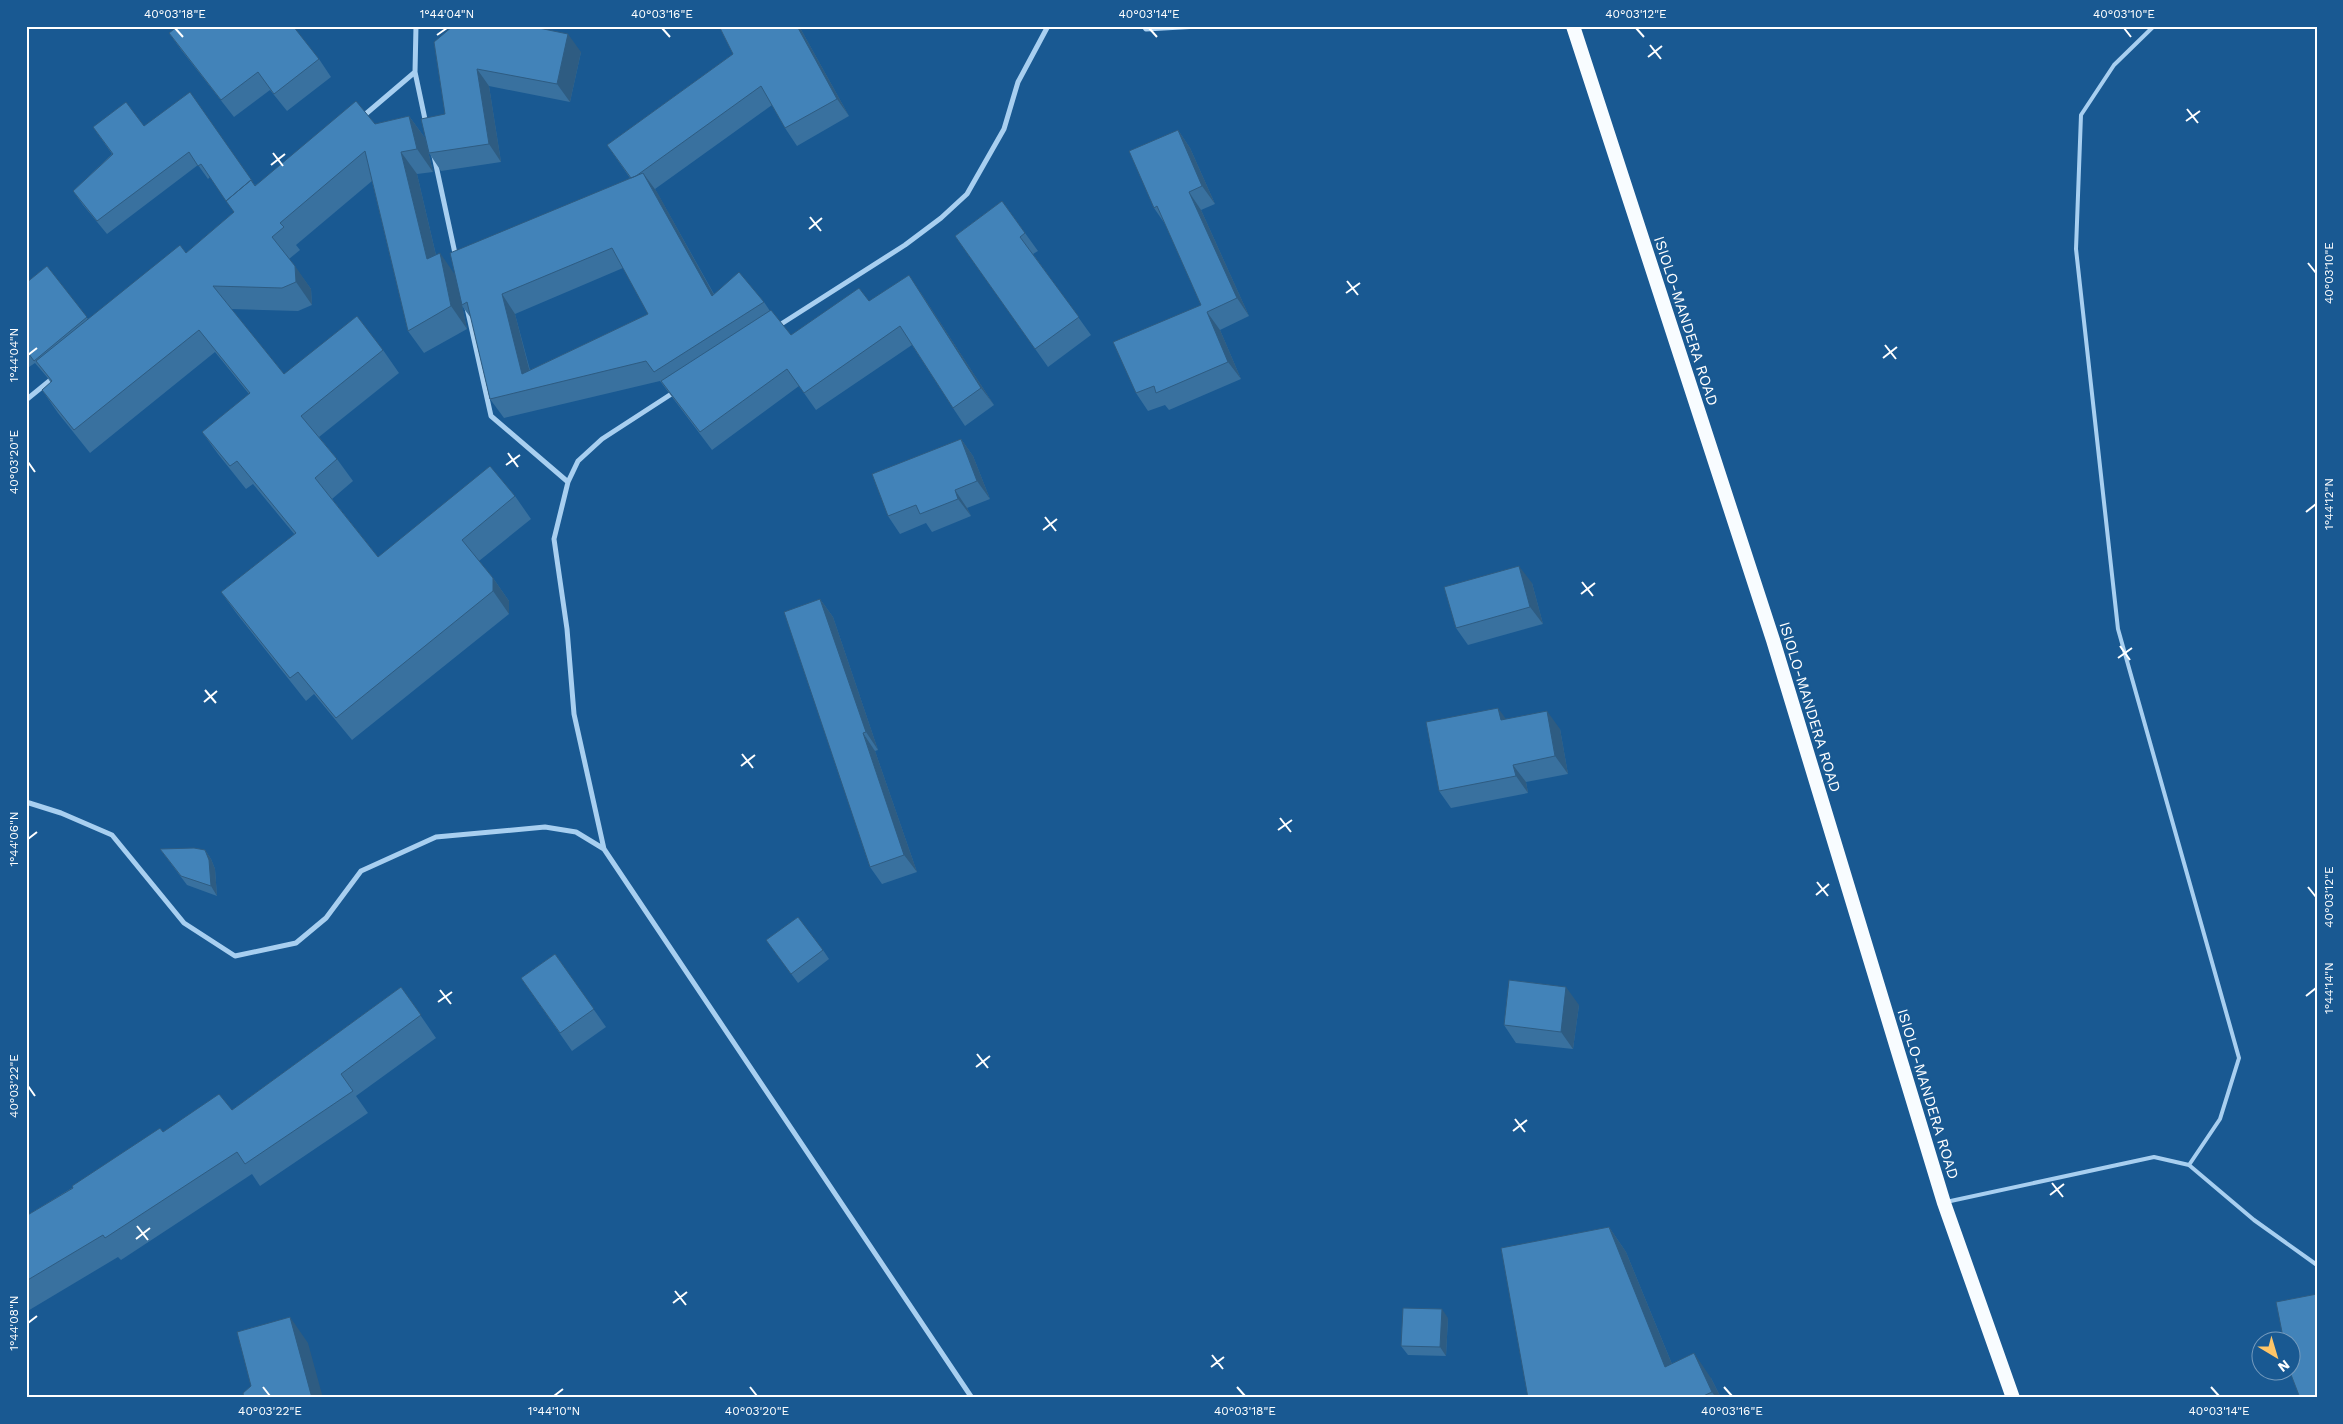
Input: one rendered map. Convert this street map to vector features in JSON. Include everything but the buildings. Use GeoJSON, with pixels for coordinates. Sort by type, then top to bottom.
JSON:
{"type":"FeatureCollection","features":[{"type":"Feature","properties":{"kind":"highway","name":"ISIOLO-MANDERA ROAD"},"geometry":{"type":"LineString","coordinates":[[1573,26],[1772,640],[1944,1203],[2013,1398]]}},
{"type":"Feature","properties":{"kind":"street"},"geometry":{"type":"LineString","coordinates":[[416,26],[415,72],[428,129]]}},
{"type":"Feature","properties":{"kind":"street"},"geometry":{"type":"LineString","coordinates":[[774,329],[905,245],[941,218],[967,194],[1004,129],[1018,82],[1048,26]]}},
{"type":"Feature","properties":{"kind":"street"},"geometry":{"type":"LineString","coordinates":[[1144,26],[1146,28],[1199,26]]}},
{"type":"Feature","properties":{"kind":"street"},"geometry":{"type":"LineString","coordinates":[[354,124],[415,72]]}},
{"type":"Feature","properties":{"kind":"street"},"geometry":{"type":"LineString","coordinates":[[432,148],[457,263]]}},
{"type":"Feature","properties":{"kind":"street"},"geometry":{"type":"LineString","coordinates":[[465,301],[490,416],[568,482]]}},
{"type":"Feature","properties":{"kind":"street"},"geometry":{"type":"LineString","coordinates":[[26,400],[57,374]]}},
{"type":"Feature","properties":{"kind":"street"},"geometry":{"type":"LineString","coordinates":[[684,386],[602,439],[578,461],[568,482],[554,539],[567,629],[574,714],[604,849],[972,1398]]}},
{"type":"Feature","properties":{"kind":"street"},"geometry":{"type":"LineString","coordinates":[[26,802],[61,813],[112,835],[184,923],[235,956],[296,943],[326,918],[361,871],[436,837],[545,827],[576,832],[604,849]]}},
{"type":"Feature","properties":{"kind":"lane"},"geometry":{"type":"LineString","coordinates":[[2154,26],[2114,65],[2081,115],[2076,249],[2118,629],[2239,1058],[2220,1119],[2190,1165]]}},
{"type":"Feature","properties":{"kind":"lane"},"geometry":{"type":"LineString","coordinates":[[1944,1203],[2154,1157],[2190,1165],[2254,1220],[2317,1266]]}}]}
